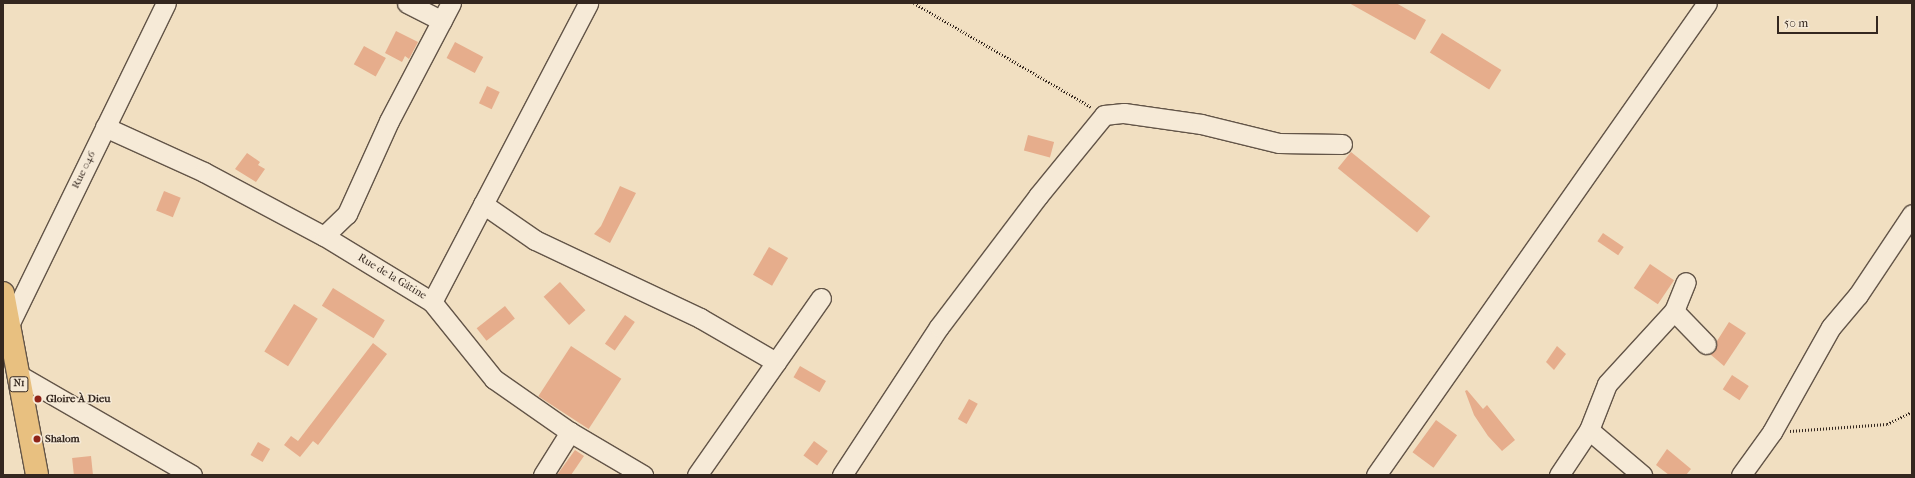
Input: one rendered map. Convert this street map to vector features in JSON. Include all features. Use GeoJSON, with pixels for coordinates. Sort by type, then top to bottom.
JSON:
{"type":"FeatureCollection","features":[{"type":"Feature","properties":{"kind":"highway","name":"N1"},"geometry":{"type":"LineString","coordinates":[[3,293],[6,332],[17,374],[37,475]]}},
{"type":"Feature","properties":{"kind":"street","name":"Rue 046"},"geometry":{"type":"LineString","coordinates":[[6,332],[166,3]]}},
{"type":"Feature","properties":{"kind":"street"},"geometry":{"type":"LineString","coordinates":[[407,3],[442,21]]}},
{"type":"Feature","properties":{"kind":"street"},"geometry":{"type":"LineString","coordinates":[[324,236],[347,214],[389,121],[451,3]]}},
{"type":"Feature","properties":{"kind":"street"},"geometry":{"type":"LineString","coordinates":[[432,302],[588,3]]}},
{"type":"Feature","properties":{"kind":"street"},"geometry":{"type":"LineString","coordinates":[[1376,475],[1707,3]]}},
{"type":"Feature","properties":{"kind":"street"},"geometry":{"type":"LineString","coordinates":[[842,475],[939,327],[1038,196],[1104,114],[1124,113],[1200,124],[1279,143],[1342,144]]}},
{"type":"Feature","properties":{"kind":"street","name":"Rue de la Gâtine"},"geometry":{"type":"LineString","coordinates":[[105,127],[204,172],[324,236],[432,302],[494,378],[570,432],[643,475]]}},
{"type":"Feature","properties":{"kind":"street"},"geometry":{"type":"LineString","coordinates":[[483,204],[534,240],[700,318],[776,362]]}},
{"type":"Feature","properties":{"kind":"street"},"geometry":{"type":"LineString","coordinates":[[1741,475],[1772,432],[1831,327],[1858,295],[1912,214]]}},
{"type":"Feature","properties":{"kind":"street"},"geometry":{"type":"LineString","coordinates":[[1559,475],[1589,430],[1607,384],[1674,311],[1686,282]]}},
{"type":"Feature","properties":{"kind":"street"},"geometry":{"type":"LineString","coordinates":[[697,475],[821,298]]}},
{"type":"Feature","properties":{"kind":"street"},"geometry":{"type":"LineString","coordinates":[[1674,311],[1706,344]]}},
{"type":"Feature","properties":{"kind":"street"},"geometry":{"type":"LineString","coordinates":[[17,374],[192,475]]}},
{"type":"Feature","properties":{"kind":"street"},"geometry":{"type":"LineString","coordinates":[[1589,430],[1642,475]]}},
{"type":"Feature","properties":{"kind":"street"},"geometry":{"type":"LineString","coordinates":[[543,475],[570,432]]}},
{"type":"Feature","properties":{"kind":"path"},"geometry":{"type":"LineString","coordinates":[[914,3],[1104,114]]}},
{"type":"Feature","properties":{"kind":"path"},"geometry":{"type":"LineString","coordinates":[[1772,432],[1887,424],[1912,412]]}},
{"type":"Feature","properties":{"kind":"building"},"geometry":{"type":"Polygon","coordinates":[[[1349,3],[1396,3],[1426,20],[1415,40],[1349,3]]]}},
{"type":"Feature","properties":{"kind":"building"},"geometry":{"type":"Polygon","coordinates":[[[396,31],[418,42],[409,59],[405,56],[402,62],[385,53],[396,31]]]}},
{"type":"Feature","properties":{"kind":"building"},"geometry":{"type":"Polygon","coordinates":[[[1442,33],[1501,70],[1489,90],[1430,53],[1442,33]]]}},
{"type":"Feature","properties":{"kind":"building"},"geometry":{"type":"Polygon","coordinates":[[[455,42],[483,57],[475,73],[447,58],[455,42]]]}},
{"type":"Feature","properties":{"kind":"building"},"geometry":{"type":"Polygon","coordinates":[[[364,46],[386,58],[376,76],[354,64],[364,46]]]}},
{"type":"Feature","properties":{"kind":"building"},"geometry":{"type":"Polygon","coordinates":[[[487,86],[500,92],[492,109],[479,103],[487,86]]]}},
{"type":"Feature","properties":{"kind":"building"},"geometry":{"type":"Polygon","coordinates":[[[1028,135],[1054,142],[1050,157],[1024,150],[1028,135]]]}},
{"type":"Feature","properties":{"kind":"building"},"geometry":{"type":"Polygon","coordinates":[[[1351,152],[1430,216],[1417,233],[1338,168],[1351,152]]]}},
{"type":"Feature","properties":{"kind":"building"},"geometry":{"type":"Polygon","coordinates":[[[247,153],[260,162],[258,165],[265,169],[256,182],[235,169],[247,153]]]}},
{"type":"Feature","properties":{"kind":"building"},"geometry":{"type":"Polygon","coordinates":[[[620,186],[636,193],[610,243],[594,234],[601,226],[620,186]]]}},
{"type":"Feature","properties":{"kind":"building"},"geometry":{"type":"Polygon","coordinates":[[[164,191],[181,198],[173,217],[156,210],[164,191]]]}},
{"type":"Feature","properties":{"kind":"building"},"geometry":{"type":"Polygon","coordinates":[[[1603,233],[1624,247],[1618,255],[1597,241],[1603,233]]]}},
{"type":"Feature","properties":{"kind":"building"},"geometry":{"type":"Polygon","coordinates":[[[769,247],[788,258],[772,286],[753,275],[769,247]]]}},
{"type":"Feature","properties":{"kind":"building"},"geometry":{"type":"Polygon","coordinates":[[[1650,264],[1674,280],[1658,304],[1634,288],[1650,264]]]}},
{"type":"Feature","properties":{"kind":"building"},"geometry":{"type":"Polygon","coordinates":[[[560,282],[585,310],[569,325],[544,297],[560,282]]]}},
{"type":"Feature","properties":{"kind":"building"},"geometry":{"type":"Polygon","coordinates":[[[333,288],[385,320],[374,338],[322,306],[333,288]]]}},
{"type":"Feature","properties":{"kind":"building"},"geometry":{"type":"Polygon","coordinates":[[[294,304],[318,319],[288,366],[264,351],[294,304]]]}},
{"type":"Feature","properties":{"kind":"building"},"geometry":{"type":"Polygon","coordinates":[[[505,306],[515,319],[486,341],[477,328],[505,306]]]}},
{"type":"Feature","properties":{"kind":"building"},"geometry":{"type":"Polygon","coordinates":[[[625,315],[635,322],[615,351],[605,344],[625,315]]]}},
{"type":"Feature","properties":{"kind":"building"},"geometry":{"type":"Polygon","coordinates":[[[1729,322],[1746,333],[1724,366],[1710,354],[1714,352],[1717,341],[1729,322]]]}},
{"type":"Feature","properties":{"kind":"building"},"geometry":{"type":"Polygon","coordinates":[[[373,343],[387,354],[318,445],[313,441],[300,457],[284,445],[291,436],[298,441],[373,343]]]}},
{"type":"Feature","properties":{"kind":"building"},"geometry":{"type":"Polygon","coordinates":[[[571,346],[621,379],[589,429],[538,396],[571,346]]]}},
{"type":"Feature","properties":{"kind":"building"},"geometry":{"type":"Polygon","coordinates":[[[1557,346],[1566,354],[1554,370],[1546,362],[1557,346]]]}},
{"type":"Feature","properties":{"kind":"building"},"geometry":{"type":"Polygon","coordinates":[[[800,366],[826,381],[819,392],[794,377],[800,366]]]}},
{"type":"Feature","properties":{"kind":"building"},"geometry":{"type":"Polygon","coordinates":[[[1732,375],[1749,386],[1740,400],[1723,389],[1732,375]]]}},
{"type":"Feature","properties":{"kind":"building"},"geometry":{"type":"Polygon","coordinates":[[[1467,390],[1483,409],[1487,405],[1515,440],[1502,451],[1488,436],[1474,415],[1465,391],[1467,390]]]}},
{"type":"Feature","properties":{"kind":"building"},"geometry":{"type":"Polygon","coordinates":[[[969,399],[978,404],[967,424],[958,419],[969,399]]]}},
{"type":"Feature","properties":{"kind":"building"},"geometry":{"type":"Polygon","coordinates":[[[1436,420],[1457,435],[1434,468],[1412,452],[1436,420]]]}},
{"type":"Feature","properties":{"kind":"building"},"geometry":{"type":"Polygon","coordinates":[[[814,441],[828,451],[817,466],[803,456],[814,441]]]}},
{"type":"Feature","properties":{"kind":"building"},"geometry":{"type":"Polygon","coordinates":[[[258,442],[270,449],[263,462],[250,455],[258,442]]]}},
{"type":"Feature","properties":{"kind":"building"},"geometry":{"type":"Polygon","coordinates":[[[1667,449],[1691,469],[1686,475],[1669,475],[1656,465],[1667,449]]]}},
{"type":"Feature","properties":{"kind":"building"},"geometry":{"type":"Polygon","coordinates":[[[575,450],[584,456],[571,475],[557,475],[575,450]]]}},
{"type":"Feature","properties":{"kind":"building"},"geometry":{"type":"Polygon","coordinates":[[[91,456],[93,475],[74,475],[72,458],[91,456]]]}},
{"type":"Feature","properties":{"kind":"place","name":"Gloire À Dieu"},"geometry":{"type":"Point","coordinates":[38,399]}},
{"type":"Feature","properties":{"kind":"place","name":"Shalom"},"geometry":{"type":"Point","coordinates":[37,439]}}]}
